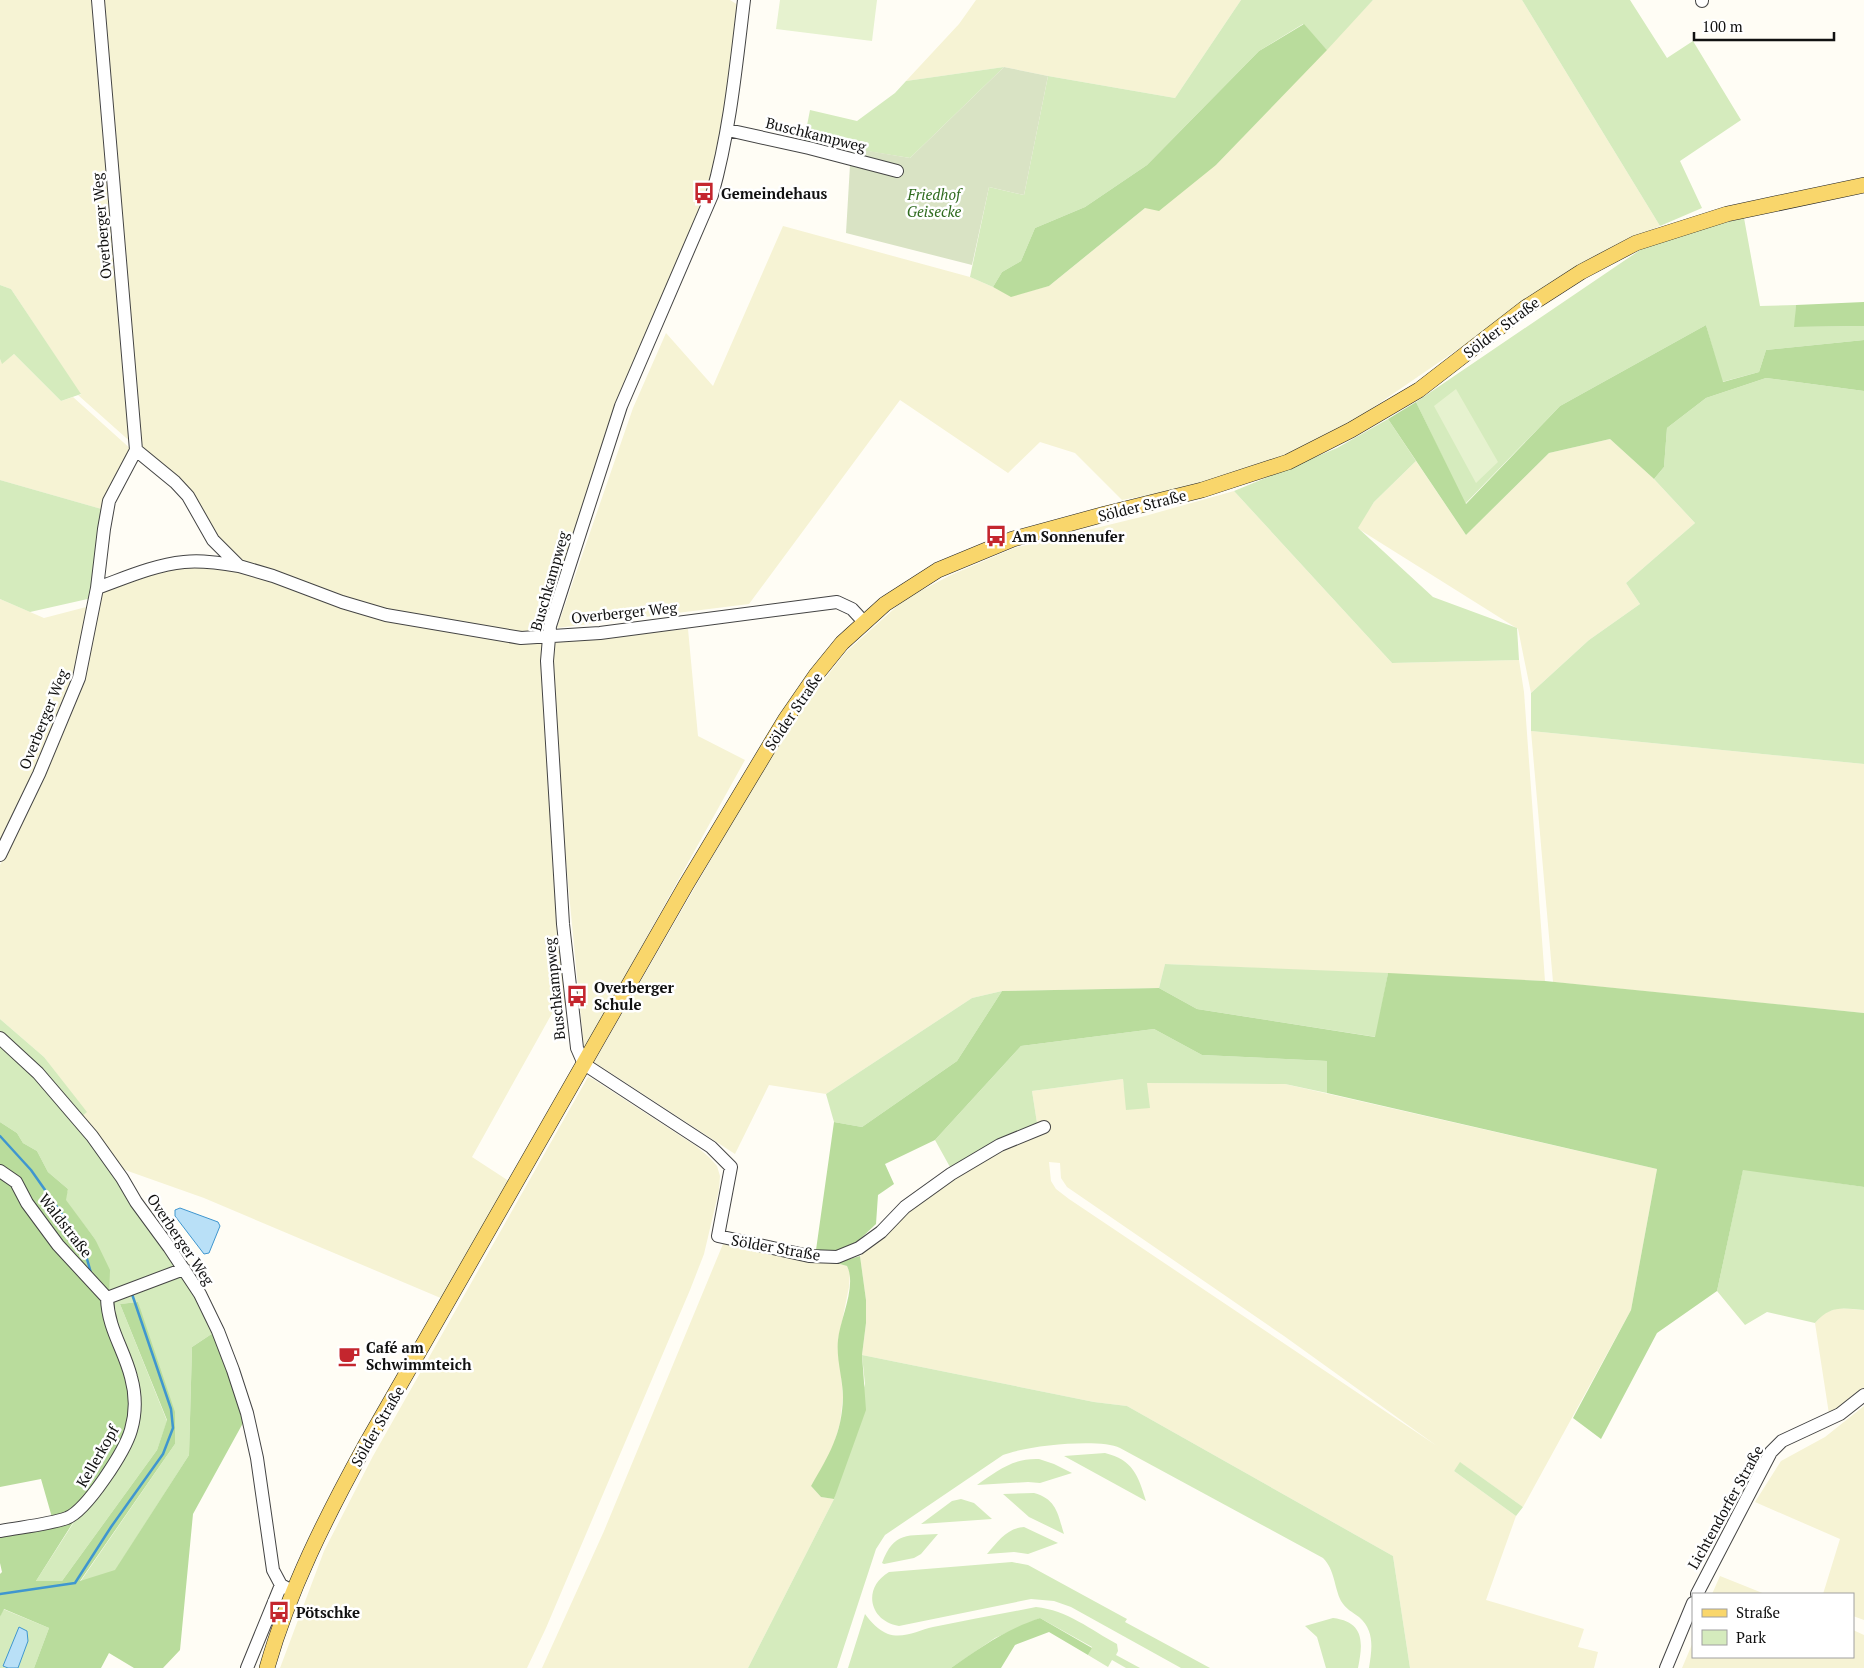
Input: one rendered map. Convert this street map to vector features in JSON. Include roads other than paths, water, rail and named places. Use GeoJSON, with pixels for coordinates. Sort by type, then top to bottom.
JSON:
{"type":"FeatureCollection","features":[{"type":"Feature","properties":{"kind":"main road","name":"Sölder Straße"},"geometry":{"type":"LineString","coordinates":[[267,1668],[287,1588],[324,1523],[351,1470],[686,884],[785,720],[816,675],[842,643],[864,622],[885,604],[938,570],[999,544],[1105,514],[1202,490],[1288,462],[1351,430],[1418,390],[1525,308],[1581,272],[1636,243],[1727,214],[1864,185]]}},
{"type":"Feature","properties":{"kind":"street","name":"Overberger Weg"},"geometry":{"type":"LineString","coordinates":[[0,855],[39,774],[78,678],[97,588],[109,501],[136,450],[98,0]]}},
{"type":"Feature","properties":{"kind":"street","name":"Buschkampweg"},"geometry":{"type":"LineString","coordinates":[[584,1064],[579,1056],[575,1040],[563,924],[547,661],[548,636],[621,406],[712,195],[728,130],[744,0]]}},
{"type":"Feature","properties":{"kind":"street","name":"Buschkampweg"},"geometry":{"type":"LineString","coordinates":[[728,130],[896,171]]}},
{"type":"Feature","properties":{"kind":"street","name":"Overberger Weg"},"geometry":{"type":"LineString","coordinates":[[136,450],[175,482],[188,496],[212,540],[239,566]]}},
{"type":"Feature","properties":{"kind":"street","name":"Overberger Weg"},"geometry":{"type":"LineString","coordinates":[[97,588],[153,568],[184,562],[210,562],[239,566],[273,576],[386,616],[521,638],[600,633],[837,602],[852,609],[864,622]]}},
{"type":"Feature","properties":{"kind":"street","name":"Overberger Weg"},"geometry":{"type":"LineString","coordinates":[[0,1038],[38,1073],[92,1136],[200,1294],[218,1331],[244,1404],[257,1458],[274,1570],[287,1588]]}},
{"type":"Feature","properties":{"kind":"street","name":"Sölder Straße"},"geometry":{"type":"LineString","coordinates":[[584,1064],[711,1147],[731,1167],[718,1236],[810,1256],[837,1257],[859,1248],[881,1232],[905,1208],[951,1174],[1000,1145],[1044,1126]]}},
{"type":"Feature","properties":{"kind":"street","name":"Waldstraße"},"geometry":{"type":"LineString","coordinates":[[0,1171],[16,1182],[27,1203],[58,1245],[107,1298]]}},
{"type":"Feature","properties":{"kind":"street"},"geometry":{"type":"LineString","coordinates":[[107,1298],[184,1269]]}},
{"type":"Feature","properties":{"kind":"street","name":"Kellerkopf"},"geometry":{"type":"LineString","coordinates":[[0,1531],[69,1517],[90,1500],[112,1467],[131,1431],[136,1402],[131,1376],[108,1313],[107,1298]]}},
{"type":"Feature","properties":{"kind":"street","name":"Lichtendorfer Straße"},"geometry":{"type":"LineString","coordinates":[[1698,1593],[1749,1492],[1772,1452],[1782,1442],[1840,1414],[1864,1395]]}},
{"type":"Feature","properties":{"kind":"street"},"geometry":{"type":"LineString","coordinates":[[247,1668],[287,1588]]}},
{"type":"Feature","properties":{"kind":"street"},"geometry":{"type":"LineString","coordinates":[[1666,1668],[1692,1605]]}},
{"type":"Feature","properties":{"kind":"water"},"geometry":{"type":"Polygon","coordinates":[[[180,1208],[218,1222],[220,1226],[209,1253],[204,1254],[175,1216],[175,1210],[180,1208]]]}},
{"type":"Feature","properties":{"kind":"water"},"geometry":{"type":"Polygon","coordinates":[[[19,1627],[27,1631],[28,1641],[18,1668],[8,1668],[3,1666],[19,1627]]]}},
{"type":"Feature","properties":{"kind":"waterway"},"geometry":{"type":"LineString","coordinates":[[0,1136],[31,1170],[76,1234],[91,1273]]}},
{"type":"Feature","properties":{"kind":"waterway"},"geometry":{"type":"LineString","coordinates":[[0,1594],[75,1583],[111,1527],[163,1454],[173,1428],[171,1409],[132,1294]]}},
{"type":"Feature","properties":{"kind":"place","name":"Gemeindehaus"},"geometry":{"type":"Point","coordinates":[704,193]}},
{"type":"Feature","properties":{"kind":"place","name":"Am Sonnenufer"},"geometry":{"type":"Point","coordinates":[996,536]}},
{"type":"Feature","properties":{"kind":"place","name":"Overberger Schule"},"geometry":{"type":"Point","coordinates":[577,996]}},
{"type":"Feature","properties":{"kind":"place","name":"Café am Schwimmteich"},"geometry":{"type":"Point","coordinates":[349,1356]}},
{"type":"Feature","properties":{"kind":"place","name":"Pötschke"},"geometry":{"type":"Point","coordinates":[279,1612]}},
{"type":"Feature","properties":{"kind":"park label","name":"Friedhof Geisecke"},"geometry":{"type":"Point","coordinates":[934,202]}}]}
